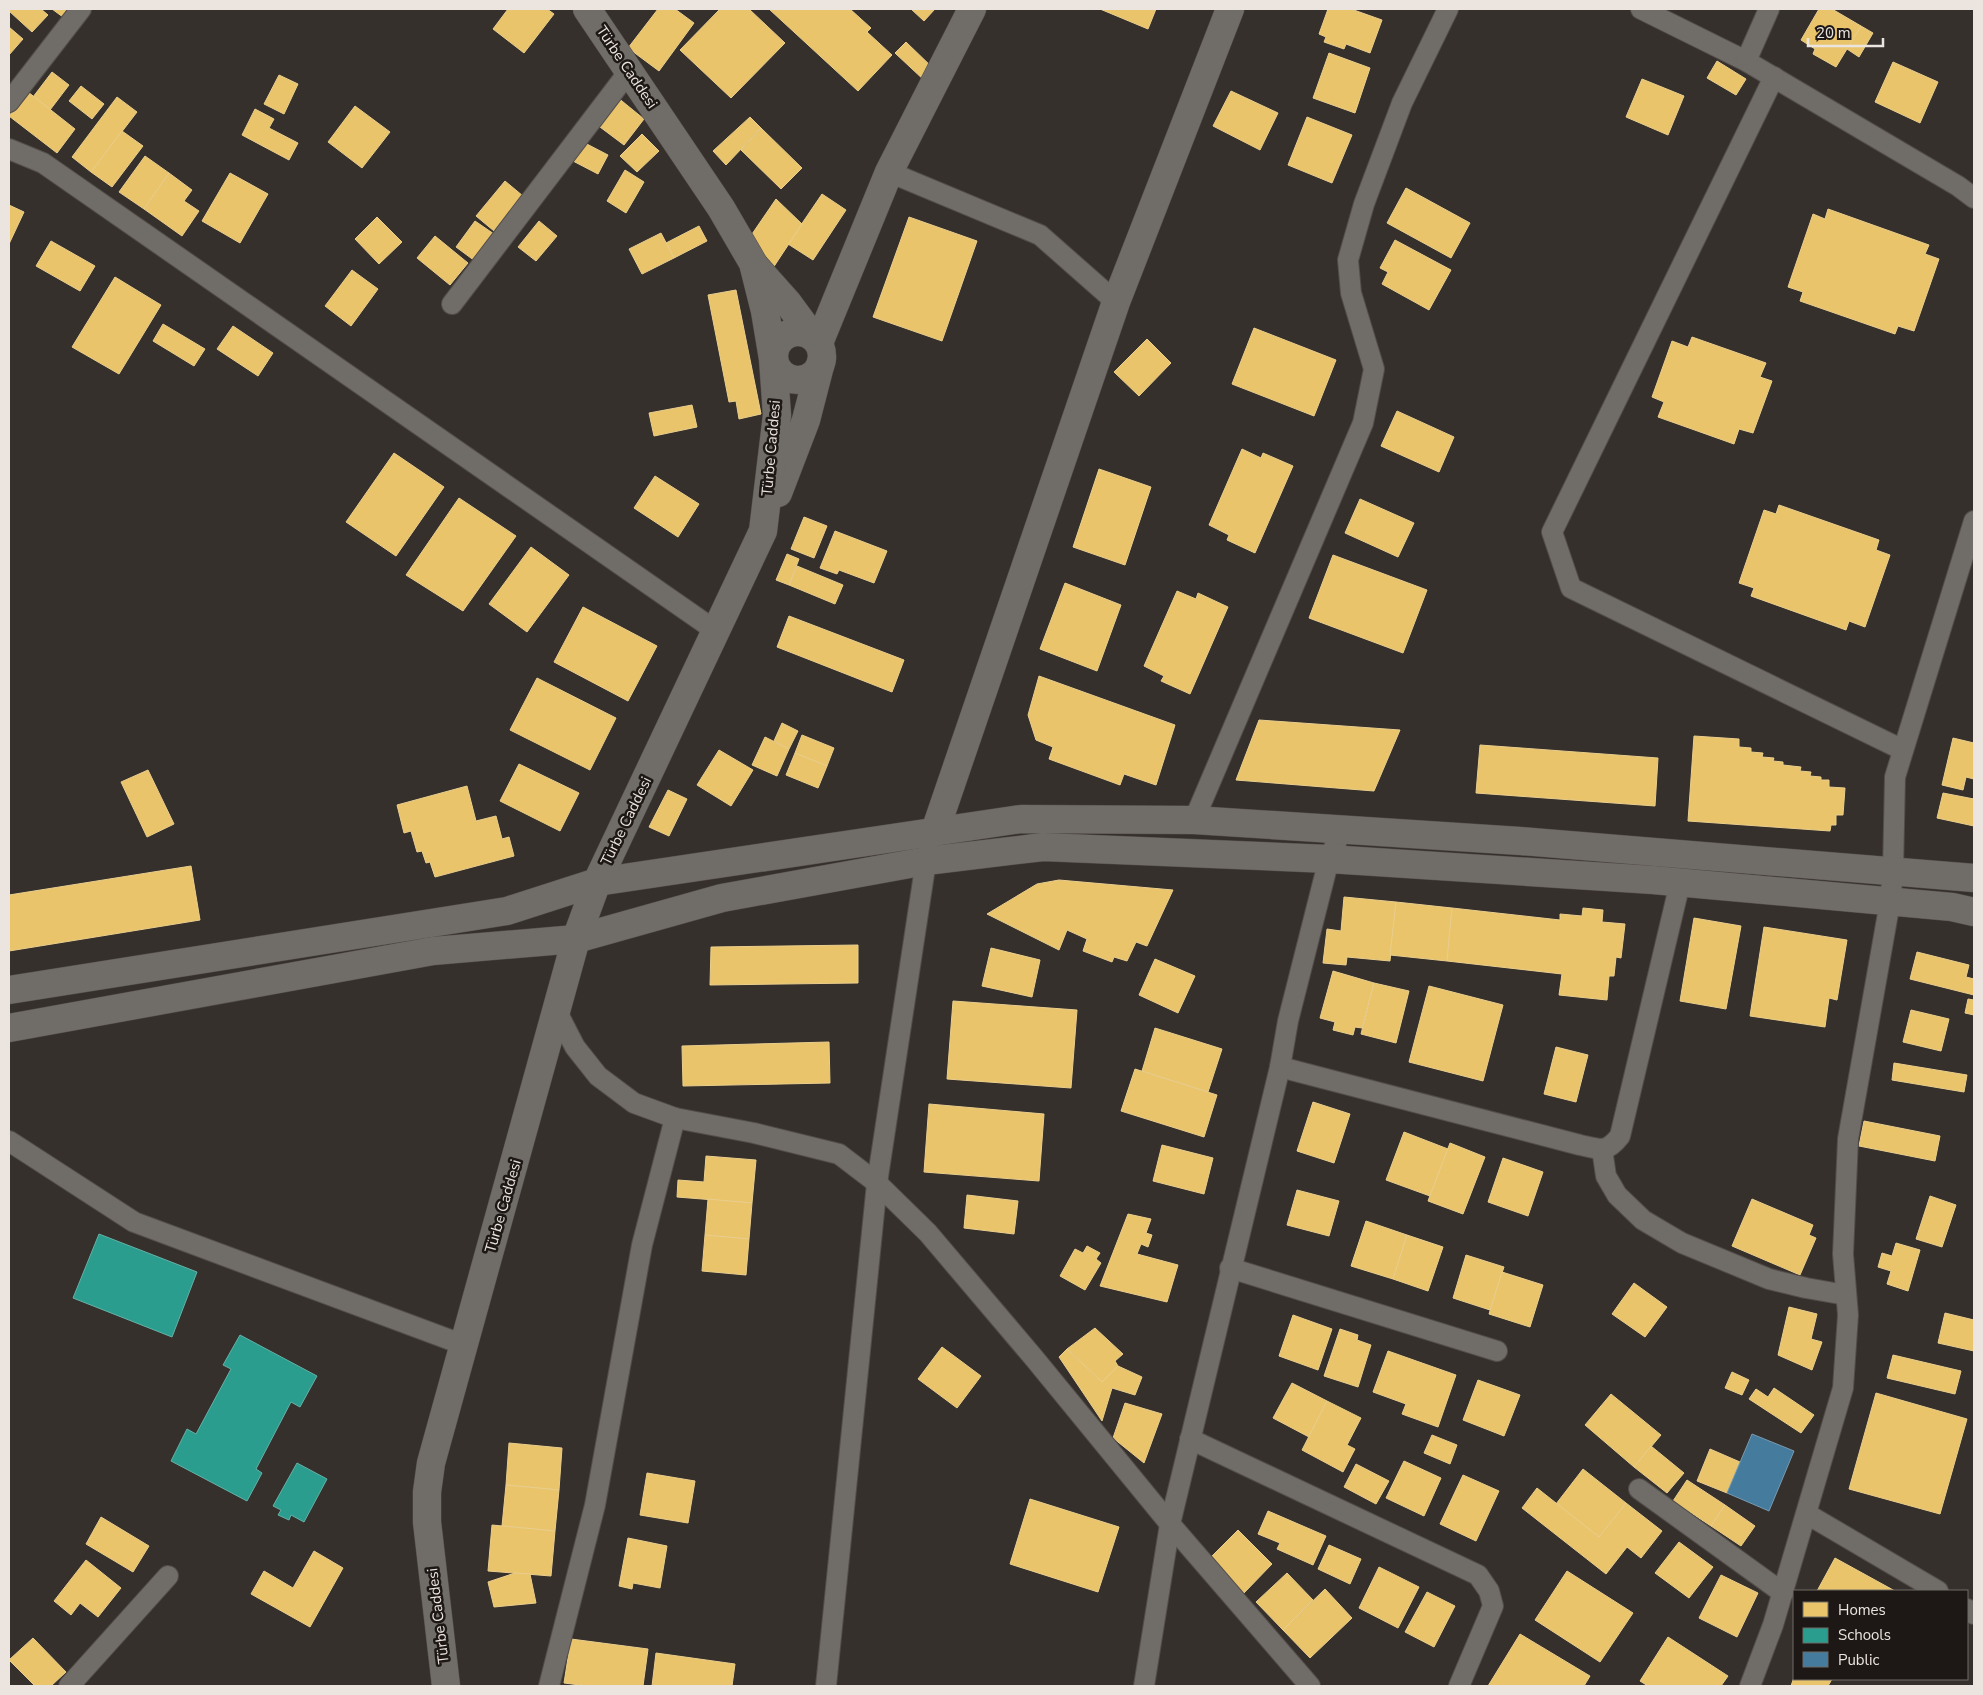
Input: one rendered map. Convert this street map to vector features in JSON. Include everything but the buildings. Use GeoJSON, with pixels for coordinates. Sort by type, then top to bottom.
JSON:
{"type":"FeatureCollection","features":[{"type":"Feature","properties":{"kind":"main road","name":"Türbe Caddesi"},"geometry":{"type":"LineString","coordinates":[[446,1686],[427,1522],[427,1492],[431,1463],[576,940],[597,882],[763,531],[776,424],[774,359],[753,263],[721,208],[630,70],[587,9]]}},
{"type":"Feature","properties":{"kind":"main road"},"geometry":{"type":"LineString","coordinates":[[763,531],[806,420],[818,346],[889,172],[972,9]]}},
{"type":"Feature","properties":{"kind":"main road"},"geometry":{"type":"LineString","coordinates":[[935,831],[1116,302],[1230,9]]}},
{"type":"Feature","properties":{"kind":"main road"},"geometry":{"type":"LineString","coordinates":[[753,263],[788,302],[818,346],[820,366],[810,378],[794,380],[780,373],[774,359],[777,343],[790,333],[798,331],[818,346]]}},
{"type":"Feature","properties":{"kind":"main road"},"geometry":{"type":"LineString","coordinates":[[9,990],[507,911],[597,882],[1021,819],[1194,820],[1342,829],[1520,841],[1974,878]]}},
{"type":"Feature","properties":{"kind":"main road"},"geometry":{"type":"LineString","coordinates":[[9,1028],[434,951],[576,940],[722,898],[926,861],[1043,847],[1329,859],[1680,883],[1952,907],[1974,912]]}},
{"type":"Feature","properties":{"kind":"street"},"geometry":{"type":"LineString","coordinates":[[9,102],[81,9]]}},
{"type":"Feature","properties":{"kind":"street"},"geometry":{"type":"LineString","coordinates":[[1194,820],[1363,423],[1374,369],[1351,293],[1348,260],[1364,204],[1402,103],[1448,9]]}},
{"type":"Feature","properties":{"kind":"street"},"geometry":{"type":"LineString","coordinates":[[1642,9],[1746,61],[1958,186],[1974,198]]}},
{"type":"Feature","properties":{"kind":"street"},"geometry":{"type":"LineString","coordinates":[[1746,61],[1769,9]]}},
{"type":"Feature","properties":{"kind":"street"},"geometry":{"type":"LineString","coordinates":[[452,304],[630,70]]}},
{"type":"Feature","properties":{"kind":"street"},"geometry":{"type":"LineString","coordinates":[[1774,77],[1552,532],[1571,588],[1903,750]]}},
{"type":"Feature","properties":{"kind":"street"},"geometry":{"type":"LineString","coordinates":[[9,149],[43,163],[716,631]]}},
{"type":"Feature","properties":{"kind":"street"},"geometry":{"type":"LineString","coordinates":[[889,172],[1040,235],[1116,302]]}},
{"type":"Feature","properties":{"kind":"street"},"geometry":{"type":"LineString","coordinates":[[1750,1686],[1783,1593],[1843,1388],[1848,1315],[1843,1254],[1848,1140],[1890,902],[1893,871],[1895,776],[1974,521]]}},
{"type":"Feature","properties":{"kind":"street"},"geometry":{"type":"LineString","coordinates":[[1144,1686],[1170,1524],[1230,1268],[1280,1067],[1288,1021],[1329,859],[1342,829]]}},
{"type":"Feature","properties":{"kind":"street"},"geometry":{"type":"LineString","coordinates":[[826,1686],[877,1183],[926,861],[935,831]]}},
{"type":"Feature","properties":{"kind":"street"},"geometry":{"type":"LineString","coordinates":[[1280,1067],[1602,1150],[1612,1146],[1620,1136],[1680,883]]}},
{"type":"Feature","properties":{"kind":"street"},"geometry":{"type":"LineString","coordinates":[[557,1012],[575,1047],[598,1076],[634,1103],[675,1118],[754,1132],[839,1154],[877,1183],[928,1233],[1170,1524],[1310,1686]]}},
{"type":"Feature","properties":{"kind":"street"},"geometry":{"type":"LineString","coordinates":[[549,1686],[595,1505],[642,1245],[675,1118]]}},
{"type":"Feature","properties":{"kind":"street"},"geometry":{"type":"LineString","coordinates":[[9,1141],[134,1222],[464,1345]]}},
{"type":"Feature","properties":{"kind":"street"},"geometry":{"type":"LineString","coordinates":[[1602,1150],[1606,1176],[1617,1195],[1644,1220],[1682,1242],[1769,1279],[1846,1295]]}},
{"type":"Feature","properties":{"kind":"street"},"geometry":{"type":"LineString","coordinates":[[1230,1268],[1497,1351]]}},
{"type":"Feature","properties":{"kind":"street"},"geometry":{"type":"LineString","coordinates":[[1190,1439],[1478,1575],[1489,1591],[1493,1606],[1459,1686]]}},
{"type":"Feature","properties":{"kind":"street"},"geometry":{"type":"LineString","coordinates":[[1639,1489],[1783,1593]]}},
{"type":"Feature","properties":{"kind":"street"},"geometry":{"type":"LineString","coordinates":[[1807,1514],[1936,1590]]}},
{"type":"Feature","properties":{"kind":"street"},"geometry":{"type":"LineString","coordinates":[[69,1686],[168,1576]]}}]}
